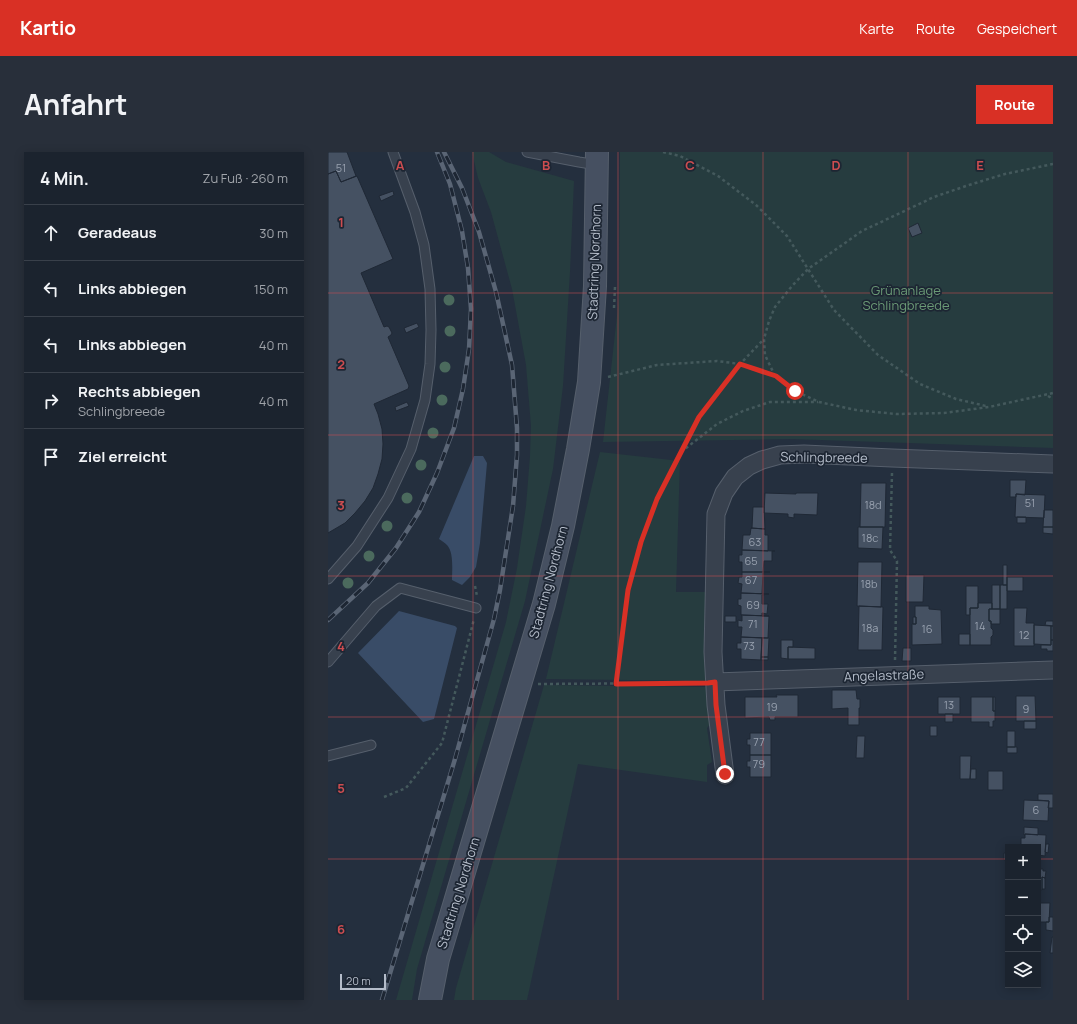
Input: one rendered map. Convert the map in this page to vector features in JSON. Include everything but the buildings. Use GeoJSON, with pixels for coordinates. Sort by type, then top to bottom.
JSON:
{"type":"FeatureCollection","features":[{"type":"Feature","properties":{"kind":"main road","name":"Stadtring Nordhorn"},"geometry":{"type":"LineString","coordinates":[[430,1000],[438,959],[542,611],[563,526],[589,382],[595,286],[597,158]]}},
{"type":"Feature","properties":{"kind":"street","name":"Schlingbreede"},"geometry":{"type":"LineString","coordinates":[[725,774],[716,705],[713,652],[716,514],[724,492],[735,477],[749,466],[762,460],[780,455],[804,454],[1053,464]]}},
{"type":"Feature","properties":{"kind":"street","name":"Angelastraße"},"geometry":{"type":"LineString","coordinates":[[715,682],[1053,670]]}},
{"type":"Feature","properties":{"kind":"lane"},"geometry":{"type":"LineString","coordinates":[[328,579],[357,546],[388,498],[411,449],[425,400],[430,364],[430,289],[424,245],[415,212],[393,152]]}},
{"type":"Feature","properties":{"kind":"lane"},"geometry":{"type":"LineString","coordinates":[[527,152],[597,158]]}},
{"type":"Feature","properties":{"kind":"lane"},"geometry":{"type":"LineString","coordinates":[[328,662],[376,606],[400,588],[476,608]]}},
{"type":"Feature","properties":{"kind":"lane"},"geometry":{"type":"LineString","coordinates":[[328,756],[371,745]]}},
{"type":"Feature","properties":{"kind":"path"},"geometry":{"type":"LineString","coordinates":[[663,152],[680,156],[718,176],[756,205],[787,236],[834,310],[878,355],[920,384],[956,399],[988,407]]}},
{"type":"Feature","properties":{"kind":"path"},"geometry":{"type":"LineString","coordinates":[[776,376],[765,355],[764,339],[769,321],[775,307],[808,269],[862,231],[934,197],[1005,174],[1053,164]]}},
{"type":"Feature","properties":{"kind":"path"},"geometry":{"type":"LineString","coordinates":[[616,684],[628,590],[639,549],[657,499],[699,417],[740,364],[764,339]]}},
{"type":"Feature","properties":{"kind":"path"},"geometry":{"type":"LineString","coordinates":[[606,378],[657,365],[717,361],[740,364],[776,376],[795,391],[819,402]]}},
{"type":"Feature","properties":{"kind":"path"},"geometry":{"type":"LineString","coordinates":[[679,454],[717,424],[743,411],[770,402],[819,402],[856,410],[896,414],[944,413],[988,407],[1053,393]]}},
{"type":"Feature","properties":{"kind":"path"},"geometry":{"type":"LineString","coordinates":[[1047,395],[1053,399]]}},
{"type":"Feature","properties":{"kind":"path"},"geometry":{"type":"LineString","coordinates":[[892,458],[890,550],[897,561],[895,675]]}},
{"type":"Feature","properties":{"kind":"path"},"geometry":{"type":"LineString","coordinates":[[384,797],[406,788],[442,743],[478,601],[475,586]]}},
{"type":"Feature","properties":{"kind":"path"},"geometry":{"type":"LineString","coordinates":[[536,684],[715,682]]}},
{"type":"Feature","properties":{"kind":"green space"},"geometry":{"type":"Polygon","coordinates":[[[472,152],[489,152],[506,162],[574,181],[563,386],[553,469],[525,601],[417,969],[412,1000],[396,1000],[506,622],[517,568],[526,506],[531,426],[526,365],[512,289],[491,212],[478,178],[472,152]]]}},
{"type":"Feature","properties":{"kind":"green space","name":"Grünanlage Schlingbreede"},"geometry":{"type":"Polygon","coordinates":[[[620,152],[1053,152],[1053,448],[792,439],[603,442],[619,297],[620,152]]]}},
{"type":"Feature","properties":{"kind":"green space"},"geometry":{"type":"Polygon","coordinates":[[[600,452],[680,461],[676,592],[707,592],[708,681],[546,679],[600,452]]]}},
{"type":"Feature","properties":{"kind":"green space"},"geometry":{"type":"Polygon","coordinates":[[[544,685],[708,687],[711,723],[707,728],[712,762],[707,765],[707,782],[578,764],[527,1000],[454,1000],[456,988],[544,685]]]}},
{"type":"Feature","properties":{"kind":"water"},"geometry":{"type":"Polygon","coordinates":[[[474,456],[483,456],[487,463],[480,543],[476,567],[470,577],[462,585],[452,580],[451,552],[447,545],[439,539],[474,456]]]}},
{"type":"Feature","properties":{"kind":"water"},"geometry":{"type":"Polygon","coordinates":[[[399,611],[455,626],[457,628],[434,719],[423,722],[358,653],[399,611]]]}},
{"type":"Feature","properties":{"kind":"railway"},"geometry":{"type":"LineString","coordinates":[[328,620],[368,583],[396,548],[419,512],[437,473],[454,428],[463,389],[469,349],[471,309],[468,268],[462,231],[450,184],[437,152]]}},
{"type":"Feature","properties":{"kind":"railway"},"geometry":{"type":"LineString","coordinates":[[382,1000],[455,759],[494,619],[513,506],[517,455],[517,428],[512,365],[496,292],[479,232],[462,188],[444,152]]}},
{"type":"Feature","properties":{"kind":"route"},"geometry":{"type":"LineString","coordinates":[[725,774],[716,705],[715,682],[616,684],[628,590],[641,542],[657,499],[679,454],[699,417],[740,364],[776,376],[795,391]]}}]}
